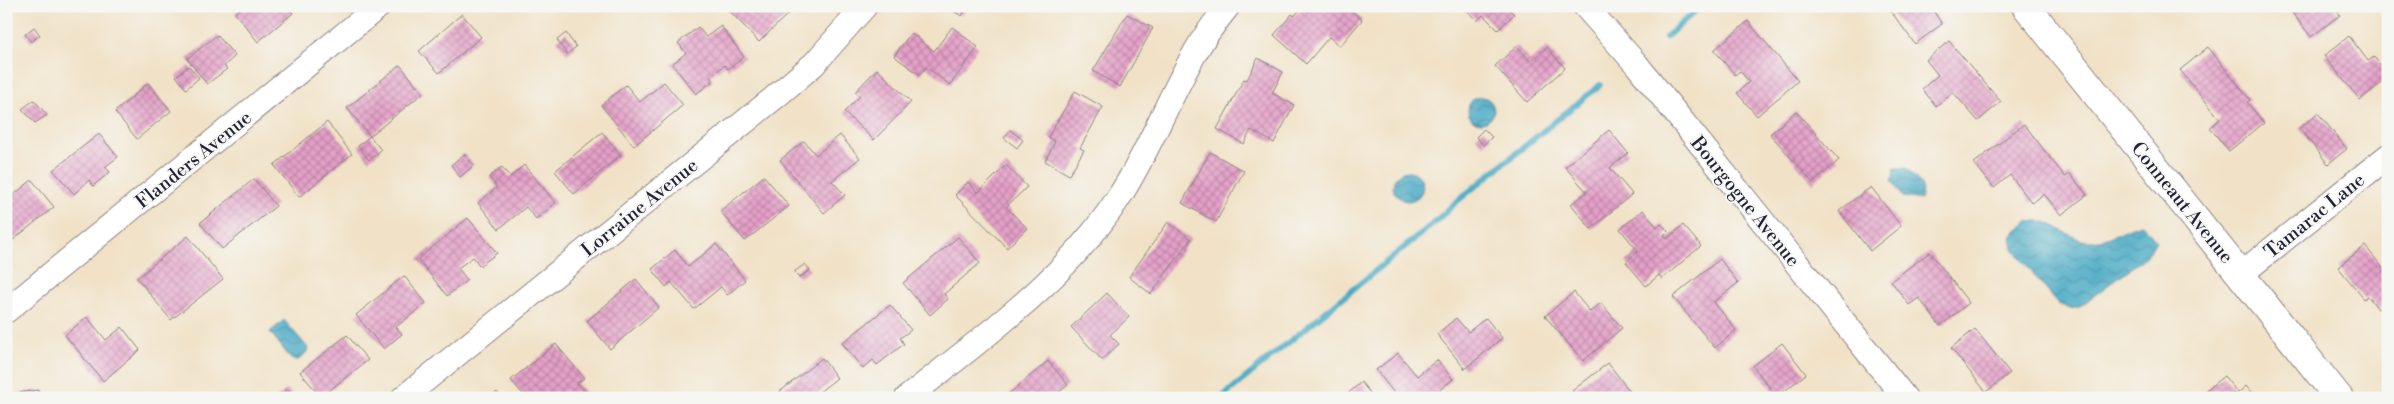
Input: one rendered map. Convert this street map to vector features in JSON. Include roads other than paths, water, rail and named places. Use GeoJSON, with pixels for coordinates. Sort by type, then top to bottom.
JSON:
{"type":"FeatureCollection","features":[{"type":"Feature","properties":{"kind":"street","name":"Flanders Avenue"},"geometry":{"type":"LineString","coordinates":[[6,311],[379,6]]}},
{"type":"Feature","properties":{"kind":"street","name":"Lorraine Avenue"},"geometry":{"type":"LineString","coordinates":[[403,398],[774,98],[814,64],[865,6]]}},
{"type":"Feature","properties":{"kind":"street"},"geometry":{"type":"LineString","coordinates":[[907,398],[1015,311],[1062,268],[1094,232],[1121,195],[1146,153],[1200,45],[1228,6]]}},
{"type":"Feature","properties":{"kind":"street","name":"Bourgogne Avenue"},"geometry":{"type":"LineString","coordinates":[[1584,6],[1642,72],[1905,398]]}},
{"type":"Feature","properties":{"kind":"street","name":"Conneaut Avenue"},"geometry":{"type":"LineString","coordinates":[[2026,6],[2340,398]]}},
{"type":"Feature","properties":{"kind":"street","name":"Tamarac Lane"},"geometry":{"type":"LineString","coordinates":[[2241,274],[2388,156]]}},
{"type":"Feature","properties":{"kind":"water"},"geometry":{"type":"Polygon","coordinates":[[[1481,97],[1490,101],[1494,110],[1490,119],[1481,123],[1472,119],[1468,110],[1472,101],[1481,97]]]}},
{"type":"Feature","properties":{"kind":"water"},"geometry":{"type":"Polygon","coordinates":[[[1895,168],[1907,168],[1922,186],[1921,200],[1903,197],[1892,181],[1895,168]]]}},
{"type":"Feature","properties":{"kind":"water"},"geometry":{"type":"Polygon","coordinates":[[[1408,171],[1414,172],[1422,180],[1422,192],[1414,200],[1408,201],[1402,200],[1394,192],[1393,186],[1394,180],[1402,172],[1408,171]]]}},
{"type":"Feature","properties":{"kind":"water"},"geometry":{"type":"Polygon","coordinates":[[[2029,220],[2031,222],[2037,221],[2050,224],[2076,238],[2090,241],[2106,238],[2142,224],[2156,241],[2147,256],[2079,307],[2070,309],[2058,304],[2013,249],[2011,236],[2029,220]]]}},
{"type":"Feature","properties":{"kind":"water"},"geometry":{"type":"Polygon","coordinates":[[[284,320],[308,348],[307,352],[299,360],[291,359],[270,332],[284,320]]]}},
{"type":"Feature","properties":{"kind":"waterway"},"geometry":{"type":"LineString","coordinates":[[1666,37],[1701,6]]}},
{"type":"Feature","properties":{"kind":"waterway"},"geometry":{"type":"LineString","coordinates":[[1221,398],[1600,85]]}}]}
